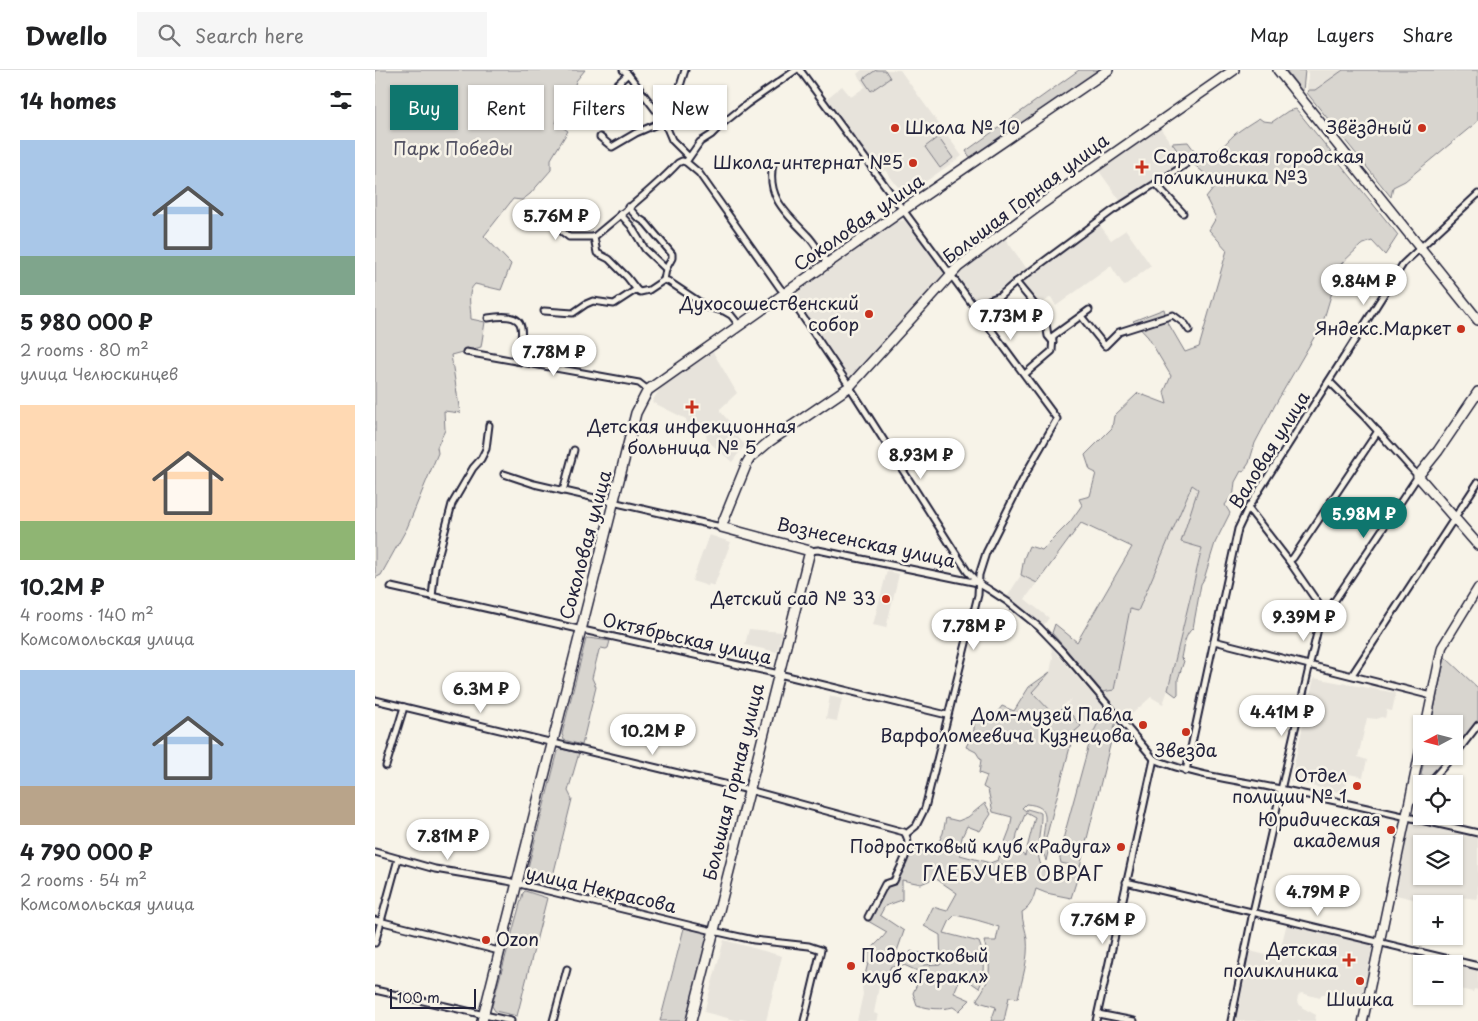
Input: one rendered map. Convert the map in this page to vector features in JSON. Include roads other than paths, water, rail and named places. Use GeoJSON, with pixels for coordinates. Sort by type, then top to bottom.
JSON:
{"type":"FeatureCollection","features":[{"type":"Feature","properties":{"kind":"main road","name":"Соколовая улица"},"geometry":{"type":"LineString","coordinates":[[483,1018],[636,413],[648,390],[903,210],[1108,70]]}},
{"type":"Feature","properties":{"kind":"main road","name":"Большая Горная улица"},"geometry":{"type":"LineString","coordinates":[[721,527],[750,458],[770,441],[849,387],[951,273],[1043,203],[1234,70]]}},
{"type":"Feature","properties":{"kind":"main road"},"geometry":{"type":"LineString","coordinates":[[1278,70],[1478,320]]}},
{"type":"Feature","properties":{"kind":"main road"},"geometry":{"type":"LineString","coordinates":[[1478,392],[1438,451],[1418,476],[1478,545]]}},
{"type":"Feature","properties":{"kind":"main road","name":"Вознесенская улица"},"geometry":{"type":"LineString","coordinates":[[721,527],[810,551]]}},
{"type":"Feature","properties":{"kind":"main road","name":"Большая Горная улица"},"geometry":{"type":"LineString","coordinates":[[691,1021],[810,551]]}},
{"type":"Feature","properties":{"kind":"main road"},"geometry":{"type":"LineString","coordinates":[[1428,715],[1442,647],[1478,588]]}},
{"type":"Feature","properties":{"kind":"main road"},"geometry":{"type":"LineString","coordinates":[[1363,1021],[1417,765]]}},
{"type":"Feature","properties":{"kind":"street"},"geometry":{"type":"LineString","coordinates":[[623,70],[653,107]]}},
{"type":"Feature","properties":{"kind":"street"},"geometry":{"type":"LineString","coordinates":[[680,85],[685,70]]}},
{"type":"Feature","properties":{"kind":"street"},"geometry":{"type":"LineString","coordinates":[[531,208],[569,237],[594,237],[651,189],[678,163],[688,159],[700,142],[747,104],[796,70]]}},
{"type":"Feature","properties":{"kind":"street"},"geometry":{"type":"LineString","coordinates":[[375,700],[749,790],[905,833],[916,826],[925,808],[978,595],[978,583],[986,554],[1026,472],[1057,419],[800,70]]}},
{"type":"Feature","properties":{"kind":"street"},"geometry":{"type":"LineString","coordinates":[[616,85],[628,74]]}},
{"type":"Feature","properties":{"kind":"street"},"geometry":{"type":"LineString","coordinates":[[600,137],[612,147],[653,126]]}},
{"type":"Feature","properties":{"kind":"street"},"geometry":{"type":"LineString","coordinates":[[668,130],[672,140],[699,173],[786,294],[849,387],[962,563],[978,583]]}},
{"type":"Feature","properties":{"kind":"street"},"geometry":{"type":"LineString","coordinates":[[773,164],[770,177],[773,194],[795,224],[808,236],[828,264]]}},
{"type":"Feature","properties":{"kind":"street"},"geometry":{"type":"LineString","coordinates":[[976,310],[989,300],[1001,296],[1015,282],[1112,210],[1185,165]]}},
{"type":"Feature","properties":{"kind":"street"},"geometry":{"type":"LineString","coordinates":[[1156,184],[1183,214]]}},
{"type":"Feature","properties":{"kind":"street","name":"Валовая улица"},"geometry":{"type":"LineString","coordinates":[[1186,771],[1238,529],[1248,508],[1395,274],[1403,264],[1478,194]]}},
{"type":"Feature","properties":{"kind":"street"},"geometry":{"type":"LineString","coordinates":[[594,237],[597,253],[609,259],[640,292],[654,288],[664,280],[666,269],[673,258],[646,224],[637,218],[628,207]]}},
{"type":"Feature","properties":{"kind":"street"},"geometry":{"type":"LineString","coordinates":[[620,214],[631,226],[645,249],[666,269]]}},
{"type":"Feature","properties":{"kind":"street"},"geometry":{"type":"LineString","coordinates":[[664,280],[668,280],[707,307],[724,311],[731,315],[739,325]]}},
{"type":"Feature","properties":{"kind":"street"},"geometry":{"type":"LineString","coordinates":[[1015,282],[1045,317],[1047,336],[1053,342]]}},
{"type":"Feature","properties":{"kind":"street"},"geometry":{"type":"LineString","coordinates":[[544,311],[573,313],[586,304],[593,302],[614,304],[637,290]]}},
{"type":"Feature","properties":{"kind":"street"},"geometry":{"type":"LineString","coordinates":[[1025,374],[1052,351],[1053,336],[1089,310]]}},
{"type":"Feature","properties":{"kind":"street"},"geometry":{"type":"LineString","coordinates":[[1081,316],[1105,346],[1119,332],[1173,315],[1185,324],[1189,330]]}},
{"type":"Feature","properties":{"kind":"street"},"geometry":{"type":"LineString","coordinates":[[487,318],[499,316],[513,317],[521,325],[522,332],[517,361]]}},
{"type":"Feature","properties":{"kind":"street"},"geometry":{"type":"LineString","coordinates":[[466,352],[639,382],[648,390]]}},
{"type":"Feature","properties":{"kind":"street"},"geometry":{"type":"LineString","coordinates":[[1231,1021],[1280,789],[1319,624],[1418,476],[1379,431],[1329,381]]}},
{"type":"Feature","properties":{"kind":"street"},"geometry":{"type":"LineString","coordinates":[[432,597],[435,568],[452,504],[483,454],[489,426]]}},
{"type":"Feature","properties":{"kind":"street"},"geometry":{"type":"LineString","coordinates":[[1289,561],[1293,558],[1379,431]]}},
{"type":"Feature","properties":{"kind":"street"},"geometry":{"type":"LineString","coordinates":[[563,490],[573,450]]}},
{"type":"Feature","properties":{"kind":"street","name":"Вознесенская улица"},"geometry":{"type":"LineString","coordinates":[[504,474],[534,484],[721,527]]}},
{"type":"Feature","properties":{"kind":"street"},"geometry":{"type":"LineString","coordinates":[[1352,676],[1478,482]]}},
{"type":"Feature","properties":{"kind":"street"},"geometry":{"type":"LineString","coordinates":[[1248,508],[1326,612]]}},
{"type":"Feature","properties":{"kind":"street","name":"Вознесенская улица"},"geometry":{"type":"LineString","coordinates":[[810,551],[818,550],[978,583],[1009,602],[1039,627],[1154,759]]}},
{"type":"Feature","properties":{"kind":"street","name":"Октябрьская улица"},"geometry":{"type":"LineString","coordinates":[[391,587],[779,674],[947,715]]}},
{"type":"Feature","properties":{"kind":"street"},"geometry":{"type":"LineString","coordinates":[[1214,641],[1431,696]]}},
{"type":"Feature","properties":{"kind":"street"},"geometry":{"type":"LineString","coordinates":[[386,766],[404,706]]}},
{"type":"Feature","properties":{"kind":"street"},"geometry":{"type":"LineString","coordinates":[[1463,744],[1478,725]]}},
{"type":"Feature","properties":{"kind":"street"},"geometry":{"type":"LineString","coordinates":[[1096,1021],[1154,759],[1186,771],[1280,789],[1478,833]]}},
{"type":"Feature","properties":{"kind":"street"},"geometry":{"type":"LineString","coordinates":[[1436,775],[1446,765]]}},
{"type":"Feature","properties":{"kind":"street"},"geometry":{"type":"LineString","coordinates":[[1409,805],[1413,800]]}},
{"type":"Feature","properties":{"kind":"street"},"geometry":{"type":"LineString","coordinates":[[869,917],[885,884],[894,881],[909,846],[905,833]]}},
{"type":"Feature","properties":{"kind":"street","name":"улица Некрасова"},"geometry":{"type":"LineString","coordinates":[[375,852],[435,869],[516,884],[713,931],[754,940],[809,946],[821,950],[804,1021]]}},
{"type":"Feature","properties":{"kind":"street"},"geometry":{"type":"LineString","coordinates":[[375,943],[378,920],[398,859]]}},
{"type":"Feature","properties":{"kind":"street"},"geometry":{"type":"LineString","coordinates":[[1127,882],[1478,966]]}},
{"type":"Feature","properties":{"kind":"street"},"geometry":{"type":"LineString","coordinates":[[378,920],[499,950]]}},
{"type":"Feature","properties":{"kind":"street"},"geometry":{"type":"LineString","coordinates":[[553,1021],[567,969]]}},
{"type":"Feature","properties":{"kind":"street"},"geometry":{"type":"LineString","coordinates":[[375,990],[483,1018],[511,1021]]}},
{"type":"Feature","properties":{"kind":"street"},"geometry":{"type":"LineString","coordinates":[[1098,1014],[1134,1021]]}},
{"type":"Feature","properties":{"kind":"place","name":"Школа № 10"},"geometry":{"type":"Point","coordinates":[895,128]}},
{"type":"Feature","properties":{"kind":"place","name":"Звёздный"},"geometry":{"type":"Point","coordinates":[1422,128]}},
{"type":"Feature","properties":{"kind":"place","name":"Школа-интернат №5"},"geometry":{"type":"Point","coordinates":[913,163]}},
{"type":"Feature","properties":{"kind":"place","name":"Саратовская городская поликлиника №3"},"geometry":{"type":"Point","coordinates":[1142,167]}},
{"type":"Feature","properties":{"kind":"place","name":"Духосошественский собор"},"geometry":{"type":"Point","coordinates":[869,314]}},
{"type":"Feature","properties":{"kind":"place","name":"Яндекс.Маркет"},"geometry":{"type":"Point","coordinates":[1461,329]}},
{"type":"Feature","properties":{"kind":"place","name":"Детская инфекционная больница № 5"},"geometry":{"type":"Point","coordinates":[692,407]}},
{"type":"Feature","properties":{"kind":"place","name":"Детский сад № 33"},"geometry":{"type":"Point","coordinates":[886,599]}},
{"type":"Feature","properties":{"kind":"place","name":"Дом-музей Павла Варфоломеевича Кузнецова"},"geometry":{"type":"Point","coordinates":[1143,725]}},
{"type":"Feature","properties":{"kind":"place","name":"Звезда"},"geometry":{"type":"Point","coordinates":[1186,732]}},
{"type":"Feature","properties":{"kind":"place","name":"Отдел полиции № 1"},"geometry":{"type":"Point","coordinates":[1357,786]}},
{"type":"Feature","properties":{"kind":"place","name":"Юридическая академия"},"geometry":{"type":"Point","coordinates":[1391,830]}},
{"type":"Feature","properties":{"kind":"place","name":"Подростковый клуб «Радуга»"},"geometry":{"type":"Point","coordinates":[1121,847]}},
{"type":"Feature","properties":{"kind":"place","name":"Ozon"},"geometry":{"type":"Point","coordinates":[486,940]}},
{"type":"Feature","properties":{"kind":"place","name":"Детская поликлиника"},"geometry":{"type":"Point","coordinates":[1349,960]}},
{"type":"Feature","properties":{"kind":"place","name":"Подростковый клуб «Геракл»"},"geometry":{"type":"Point","coordinates":[851,966]}},
{"type":"Feature","properties":{"kind":"place","name":"Шишка"},"geometry":{"type":"Point","coordinates":[1360,981]}},
{"type":"Feature","properties":{"kind":"district","name":"ГЛЕБУЧЕВ ОВРАГ"},"geometry":{"type":"Point","coordinates":[1013,874]}},
{"type":"Feature","properties":{"kind":"park label","name":"Парк Победы"},"geometry":{"type":"Point","coordinates":[453,149]}}]}
